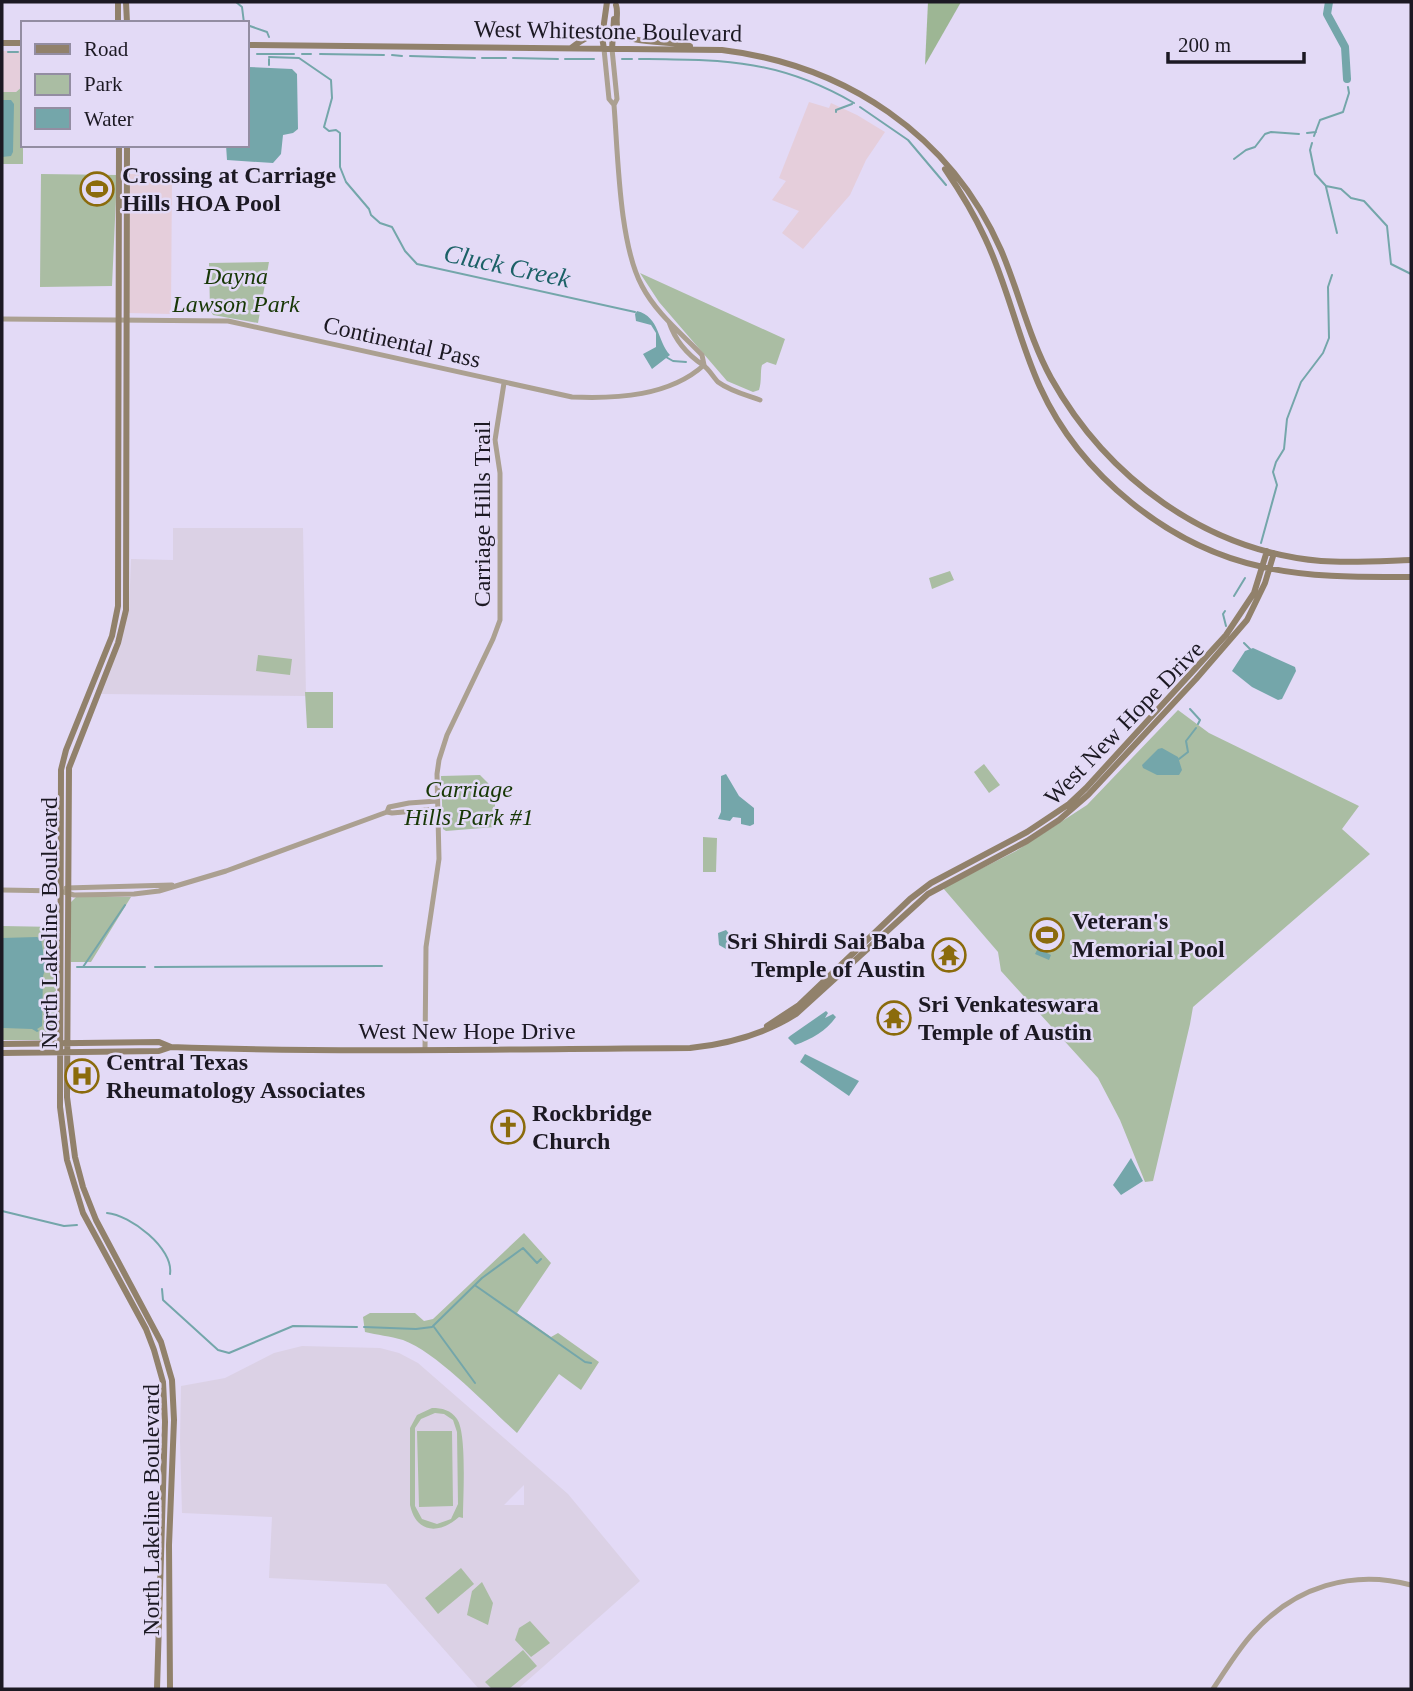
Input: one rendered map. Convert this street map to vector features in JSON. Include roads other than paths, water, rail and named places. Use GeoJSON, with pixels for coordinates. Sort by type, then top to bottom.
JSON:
{"type":"FeatureCollection","features":[{"type":"Feature","properties":{"kind":"main road"},"geometry":{"type":"LineString","coordinates":[[118,2],[118,21]]}},
{"type":"Feature","properties":{"kind":"main road"},"geometry":{"type":"LineString","coordinates":[[126,2],[127,21]]}},
{"type":"Feature","properties":{"kind":"main road"},"geometry":{"type":"LineString","coordinates":[[607,2],[603,29],[608,49]]}},
{"type":"Feature","properties":{"kind":"main road"},"geometry":{"type":"LineString","coordinates":[[608,49],[616,3]]}},
{"type":"Feature","properties":{"kind":"main road"},"geometry":{"type":"LineString","coordinates":[[616,3],[617,27],[620,34],[627,38],[636,41],[675,42],[699,48]]}},
{"type":"Feature","properties":{"kind":"main road"},"geometry":{"type":"LineString","coordinates":[[572,48],[582,39],[603,29]]}},
{"type":"Feature","properties":{"kind":"main road"},"geometry":{"type":"LineString","coordinates":[[2,43],[21,43]]}},
{"type":"Feature","properties":{"kind":"main road","name":"West Whitestone Boulevard"},"geometry":{"type":"LineString","coordinates":[[248,46],[699,48],[782,60],[831,78],[891,114],[917,135],[962,182],[1001,250],[1051,377],[1087,431],[1140,487],[1168,507],[1221,536],[1271,552],[1321,561],[1411,560]]}},
{"type":"Feature","properties":{"kind":"main road","name":"North Lakeline Boulevard"},"geometry":{"type":"LineString","coordinates":[[119,147],[123,320]]}},
{"type":"Feature","properties":{"kind":"main road","name":"North Lakeline Boulevard"},"geometry":{"type":"LineString","coordinates":[[127,147],[118,606],[112,636],[63,760],[61,788],[69,1110],[75,1157],[83,1187],[100,1229],[161,1342],[172,1380],[174,1420],[169,1545],[170,1689]]}},
{"type":"Feature","properties":{"kind":"main road","name":"West Whitestone Boulevard"},"geometry":{"type":"LineString","coordinates":[[937,156],[986,239],[1021,344],[1049,407],[1084,457],[1111,484],[1164,525],[1226,556],[1266,568],[1332,576],[1411,577]]}},
{"type":"Feature","properties":{"kind":"main road","name":"West New Hope Drive"},"geometry":{"type":"LineString","coordinates":[[2,1044],[159,1042],[171,1047],[279,1051],[690,1048],[729,1043],[780,1024],[809,1004],[903,914],[928,894],[1027,841],[1059,820],[1088,795],[1247,620],[1271,552]]}},
{"type":"Feature","properties":{"kind":"main road","name":"North Lakeline Boulevard"},"geometry":{"type":"LineString","coordinates":[[65,891],[59,1043],[60,1107],[67,1160],[83,1213],[146,1329],[163,1382],[165,1422],[157,1689]]}},
{"type":"Feature","properties":{"kind":"main road","name":"West New Hope Drive"},"geometry":{"type":"LineString","coordinates":[[2,1053],[159,1051],[171,1047]]}},
{"type":"Feature","properties":{"kind":"street"},"geometry":{"type":"LineString","coordinates":[[608,49],[609,99],[614,105],[619,168],[632,264],[642,287],[669,322],[677,327],[702,355],[704,365],[717,381],[760,400]]}},
{"type":"Feature","properties":{"kind":"street","name":"Continental Pass"},"geometry":{"type":"LineString","coordinates":[[2,319],[228,321],[558,395],[600,397],[666,388],[687,379],[704,365]]}},
{"type":"Feature","properties":{"kind":"street","name":"Carriage Hills Trail"},"geometry":{"type":"LineString","coordinates":[[425,1051],[426,947],[439,859],[437,775],[442,749],[493,639],[499,620],[500,473],[495,440],[504,383]]}},
{"type":"Feature","properties":{"kind":"street"},"geometry":{"type":"LineString","coordinates":[[387,812],[389,807],[402,804],[437,801]]}},
{"type":"Feature","properties":{"kind":"street"},"geometry":{"type":"LineString","coordinates":[[2,890],[134,894],[159,891],[226,871],[387,812],[438,809]]}},
{"type":"Feature","properties":{"kind":"street"},"geometry":{"type":"LineString","coordinates":[[1213,1689],[1252,1633],[1274,1612],[1296,1597],[1324,1585],[1349,1580],[1377,1579],[1411,1585]]}},
{"type":"Feature","properties":{"kind":"water"},"geometry":{"type":"Polygon","coordinates":[[[248,67],[292,69],[297,74],[298,129],[283,135],[281,154],[273,163],[227,160],[226,147],[248,147],[248,67]]]}},
{"type":"Feature","properties":{"kind":"water"},"geometry":{"type":"Polygon","coordinates":[[[2,100],[11,100],[14,104],[13,152],[11,156],[2,157],[2,100]]]}},
{"type":"Feature","properties":{"kind":"water"},"geometry":{"type":"Polygon","coordinates":[[[637,311],[650,318],[670,355],[652,369],[643,354],[656,347],[656,333],[651,325],[636,321],[637,311]]]}},
{"type":"Feature","properties":{"kind":"water"},"geometry":{"type":"Polygon","coordinates":[[[1253,648],[1295,667],[1296,671],[1282,699],[1278,700],[1252,687],[1232,671],[1245,651],[1253,648]]]}},
{"type":"Feature","properties":{"kind":"water"},"geometry":{"type":"Polygon","coordinates":[[[1162,748],[1178,757],[1182,770],[1179,775],[1157,775],[1143,768],[1142,765],[1162,748]]]}},
{"type":"Feature","properties":{"kind":"water"},"geometry":{"type":"Polygon","coordinates":[[[726,774],[739,796],[754,808],[754,824],[741,824],[741,818],[733,817],[730,821],[718,819],[721,812],[721,776],[726,774]]]}},
{"type":"Feature","properties":{"kind":"water"},"geometry":{"type":"Polygon","coordinates":[[[726,930],[736,942],[726,949],[719,945],[718,933],[726,930]]]}},
{"type":"Feature","properties":{"kind":"water"},"geometry":{"type":"Polygon","coordinates":[[[1052,931],[1058,941],[1056,949],[1049,948],[1049,960],[1035,954],[1040,944],[1030,940],[1033,933],[1040,935],[1039,938],[1045,941],[1041,951],[1043,952],[1052,931]]]}},
{"type":"Feature","properties":{"kind":"water"},"geometry":{"type":"Polygon","coordinates":[[[2,938],[41,939],[45,963],[49,969],[45,970],[43,976],[42,1026],[37,1032],[32,1029],[3,1028],[2,1032],[2,938]]]}},
{"type":"Feature","properties":{"kind":"water"},"geometry":{"type":"Polygon","coordinates":[[[826,1011],[828,1013],[825,1018],[833,1014],[836,1017],[818,1034],[795,1045],[788,1038],[790,1036],[826,1011]]]}},
{"type":"Feature","properties":{"kind":"water"},"geometry":{"type":"Polygon","coordinates":[[[805,1054],[859,1081],[849,1096],[800,1062],[805,1054]]]}},
{"type":"Feature","properties":{"kind":"water"},"geometry":{"type":"Polygon","coordinates":[[[1131,1158],[1143,1181],[1121,1195],[1113,1185],[1131,1158]]]}},
{"type":"Feature","properties":{"kind":"waterway","name":"Cluck Creek"},"geometry":{"type":"LineString","coordinates":[[236,2],[242,7],[244,21]]}},
{"type":"Feature","properties":{"kind":"waterway"},"geometry":{"type":"LineString","coordinates":[[1329,2],[1327,14],[1345,47],[1347,79]]}},
{"type":"Feature","properties":{"kind":"waterway","name":"Cluck Creek"},"geometry":{"type":"LineString","coordinates":[[248,25],[267,32],[269,37]]}},
{"type":"Feature","properties":{"kind":"waterway"},"geometry":{"type":"LineString","coordinates":[[8,52],[18,52]]}},
{"type":"Feature","properties":{"kind":"waterway","name":"Cluck Creek"},"geometry":{"type":"LineString","coordinates":[[257,54],[294,54]]}},
{"type":"Feature","properties":{"kind":"waterway"},"geometry":{"type":"LineString","coordinates":[[302,54],[311,54]]}},
{"type":"Feature","properties":{"kind":"waterway"},"geometry":{"type":"LineString","coordinates":[[320,54],[384,55]]}},
{"type":"Feature","properties":{"kind":"waterway"},"geometry":{"type":"LineString","coordinates":[[392,55],[402,56]]}},
{"type":"Feature","properties":{"kind":"waterway"},"geometry":{"type":"LineString","coordinates":[[410,56],[475,58]]}},
{"type":"Feature","properties":{"kind":"waterway","name":"Cluck Creek"},"geometry":{"type":"LineString","coordinates":[[269,57],[299,58],[331,80],[332,98],[324,127],[340,133],[340,167],[346,182],[371,215],[380,223],[392,227],[405,251],[417,264],[635,312]]}},
{"type":"Feature","properties":{"kind":"waterway"},"geometry":{"type":"LineString","coordinates":[[482,58],[506,58]]}},
{"type":"Feature","properties":{"kind":"waterway"},"geometry":{"type":"LineString","coordinates":[[513,58],[558,59]]}},
{"type":"Feature","properties":{"kind":"waterway"},"geometry":{"type":"LineString","coordinates":[[269,59],[269,65]]}},
{"type":"Feature","properties":{"kind":"waterway"},"geometry":{"type":"LineString","coordinates":[[565,59],[594,59]]}},
{"type":"Feature","properties":{"kind":"waterway"},"geometry":{"type":"LineString","coordinates":[[622,59],[632,59]]}},
{"type":"Feature","properties":{"kind":"waterway"},"geometry":{"type":"LineString","coordinates":[[639,59],[724,62],[775,70],[800,78],[854,103]]}},
{"type":"Feature","properties":{"kind":"waterway"},"geometry":{"type":"LineString","coordinates":[[1314,136],[1320,120],[1343,112],[1349,93],[1348,87]]}},
{"type":"Feature","properties":{"kind":"waterway"},"geometry":{"type":"LineString","coordinates":[[836,112],[852,104]]}},
{"type":"Feature","properties":{"kind":"waterway"},"geometry":{"type":"LineString","coordinates":[[860,107],[908,140],[946,185]]}},
{"type":"Feature","properties":{"kind":"waterway"},"geometry":{"type":"LineString","coordinates":[[1307,133],[1316,132]]}},
{"type":"Feature","properties":{"kind":"waterway"},"geometry":{"type":"LineString","coordinates":[[1234,159],[1255,147],[1265,134],[1299,134]]}},
{"type":"Feature","properties":{"kind":"waterway"},"geometry":{"type":"LineString","coordinates":[[1312,143],[1310,150],[1315,174],[1326,186],[1341,189],[1351,198],[1364,201],[1387,226],[1391,264],[1411,274]]}},
{"type":"Feature","properties":{"kind":"waterway"},"geometry":{"type":"LineString","coordinates":[[1326,187],[1337,233]]}},
{"type":"Feature","properties":{"kind":"waterway"},"geometry":{"type":"LineString","coordinates":[[1261,543],[1277,485],[1273,472],[1284,449],[1287,419],[1301,382],[1323,353],[1329,338],[1328,287],[1332,275]]}},
{"type":"Feature","properties":{"kind":"waterway","name":"Cluck Creek"},"geometry":{"type":"LineString","coordinates":[[666,357],[673,361],[686,362]]}},
{"type":"Feature","properties":{"kind":"waterway"},"geometry":{"type":"LineString","coordinates":[[1234,596],[1245,578]]}},
{"type":"Feature","properties":{"kind":"waterway"},"geometry":{"type":"LineString","coordinates":[[1225,611],[1223,614],[1226,626]]}},
{"type":"Feature","properties":{"kind":"waterway"},"geometry":{"type":"LineString","coordinates":[[1244,643],[1250,649]]}},
{"type":"Feature","properties":{"kind":"waterway"},"geometry":{"type":"LineString","coordinates":[[1190,709],[1200,720],[1198,724]]}},
{"type":"Feature","properties":{"kind":"waterway"},"geometry":{"type":"LineString","coordinates":[[1179,759],[1188,752],[1186,741],[1196,728]]}},
{"type":"Feature","properties":{"kind":"waterway"},"geometry":{"type":"LineString","coordinates":[[83,967],[125,905]]}},
{"type":"Feature","properties":{"kind":"waterway"},"geometry":{"type":"LineString","coordinates":[[155,967],[382,966]]}},
{"type":"Feature","properties":{"kind":"waterway"},"geometry":{"type":"LineString","coordinates":[[77,967],[145,967]]}},
{"type":"Feature","properties":{"kind":"waterway"},"geometry":{"type":"LineString","coordinates":[[2,1211],[64,1226],[77,1225]]}},
{"type":"Feature","properties":{"kind":"waterway"},"geometry":{"type":"LineString","coordinates":[[107,1213],[127,1220],[149,1234],[165,1254],[170,1274]]}},
{"type":"Feature","properties":{"kind":"waterway"},"geometry":{"type":"LineString","coordinates":[[433,1326],[482,1278],[523,1248],[537,1263],[541,1259]]}},
{"type":"Feature","properties":{"kind":"waterway"},"geometry":{"type":"LineString","coordinates":[[476,1286],[585,1362],[591,1363]]}},
{"type":"Feature","properties":{"kind":"waterway"},"geometry":{"type":"LineString","coordinates":[[162,1289],[163,1300],[218,1350],[229,1353],[293,1326],[357,1327]]}},
{"type":"Feature","properties":{"kind":"waterway"},"geometry":{"type":"LineString","coordinates":[[364,1327],[432,1327]]}},
{"type":"Feature","properties":{"kind":"waterway"},"geometry":{"type":"LineString","coordinates":[[434,1327],[475,1383]]}},
{"type":"Feature","properties":{"kind":"place","name":"Crossing at Carriage Hills HOA Pool"},"geometry":{"type":"Point","coordinates":[97,189]}},
{"type":"Feature","properties":{"kind":"place","name":"Veteran's Memorial Pool"},"geometry":{"type":"Point","coordinates":[1047,935]}},
{"type":"Feature","properties":{"kind":"place","name":"Sri Shirdi Sai Baba Temple of Austin"},"geometry":{"type":"Point","coordinates":[949,955]}},
{"type":"Feature","properties":{"kind":"place","name":"Sri Venkateswara Temple of Austin"},"geometry":{"type":"Point","coordinates":[894,1018]}},
{"type":"Feature","properties":{"kind":"place","name":"Central Texas Rheumatology Associates"},"geometry":{"type":"Point","coordinates":[82,1076]}},
{"type":"Feature","properties":{"kind":"place","name":"Rockbridge Church"},"geometry":{"type":"Point","coordinates":[508,1127]}},
{"type":"Feature","properties":{"kind":"park label","name":"Dayna Lawson Park"},"geometry":{"type":"Point","coordinates":[236,290]}},
{"type":"Feature","properties":{"kind":"park label","name":"Carriage Hills Park #1"},"geometry":{"type":"Point","coordinates":[469,803]}}]}
